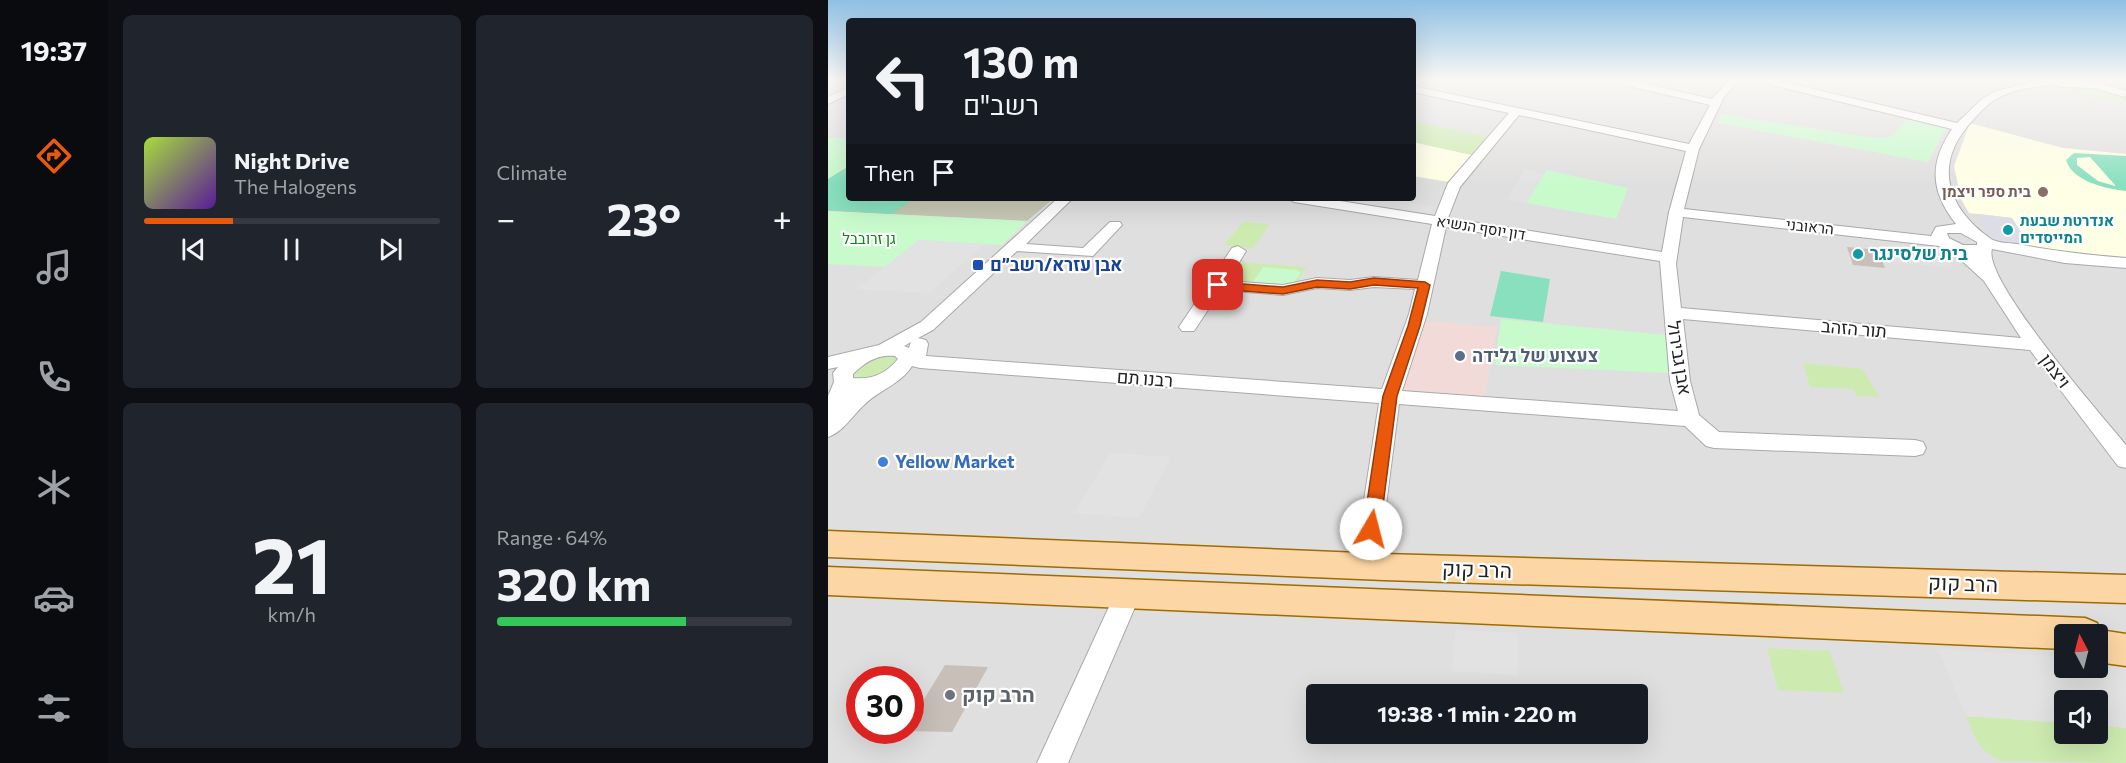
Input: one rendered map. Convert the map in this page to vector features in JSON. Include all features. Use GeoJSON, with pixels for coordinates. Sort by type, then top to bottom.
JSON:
{"type":"FeatureCollection","features":[{"type":"Feature","properties":{"kind":"main road","name":"הרב קוק"},"geometry":{"type":"LineString","coordinates":[[828,544],[1384,567],[2126,589]]}},
{"type":"Feature","properties":{"kind":"main road","name":"הרב קוק"},"geometry":{"type":"LineString","coordinates":[[828,580],[2054,633]]}},
{"type":"Feature","properties":{"kind":"main road"},"geometry":{"type":"LineString","coordinates":[[1987,631],[2054,641]]}},
{"type":"Feature","properties":{"kind":"main road"},"geometry":{"type":"LineString","coordinates":[[2108,635],[2126,636]]}},
{"type":"Feature","properties":{"kind":"main road"},"geometry":{"type":"LineString","coordinates":[[2108,648],[2126,650]]}},
{"type":"Feature","properties":{"kind":"street"},"geometry":{"type":"LineString","coordinates":[[1384,567],[1373,563],[1368,552],[1390,396],[1415,322],[1440,221],[1453,186],[1514,115]]}},
{"type":"Feature","properties":{"kind":"street"},"geometry":{"type":"LineString","coordinates":[[1528,115],[1693,149]]}},
{"type":"Feature","properties":{"kind":"street","name":"אבן גבירול"},"geometry":{"type":"LineString","coordinates":[[1710,115],[1693,149],[1676,212],[1669,258],[1672,313],[1680,381],[1690,419],[1714,440],[1915,448]]}},
{"type":"Feature","properties":{"kind":"street"},"geometry":{"type":"LineString","coordinates":[[1907,115],[1958,127]]}},
{"type":"Feature","properties":{"kind":"street"},"geometry":{"type":"LineString","coordinates":[[1972,115],[1958,127],[1941,162],[1941,180],[1948,204],[1961,222],[1981,241]]}},
{"type":"Feature","properties":{"kind":"street"},"geometry":{"type":"LineString","coordinates":[[828,408],[838,398],[838,377],[847,367],[927,326],[1063,201]]}},
{"type":"Feature","properties":{"kind":"street"},"geometry":{"type":"LineString","coordinates":[[828,429],[866,391],[890,377],[905,364],[913,351],[1074,201]]}},
{"type":"Feature","properties":{"kind":"street","name":"דון יוסף הנשיא"},"geometry":{"type":"LineString","coordinates":[[1313,201],[1669,258]]}},
{"type":"Feature","properties":{"kind":"street"},"geometry":{"type":"LineString","coordinates":[[1943,238],[1948,204]]}},
{"type":"Feature","properties":{"kind":"street","name":"הראובני"},"geometry":{"type":"LineString","coordinates":[[1676,212],[1943,238],[1968,250],[1981,241],[2065,258],[2126,263]]}},
{"type":"Feature","properties":{"kind":"street"},"geometry":{"type":"LineString","coordinates":[[1023,248],[1087,253],[1115,225]]}},
{"type":"Feature","properties":{"kind":"street","name":"ויצמן"},"geometry":{"type":"LineString","coordinates":[[1943,238],[1990,279],[2036,345],[2126,460]]}},
{"type":"Feature","properties":{"kind":"street","name":"ויצמן"},"geometry":{"type":"LineString","coordinates":[[1981,241],[1982,258],[1990,279]]}},
{"type":"Feature","properties":{"kind":"street"},"geometry":{"type":"LineString","coordinates":[[1188,327],[1209,294],[1218,285],[1238,250]]}},
{"type":"Feature","properties":{"kind":"street"},"geometry":{"type":"LineString","coordinates":[[1218,285],[1283,290],[1317,283],[1350,285],[1374,282],[1425,285]]}},
{"type":"Feature","properties":{"kind":"street","name":"תור הזהב"},"geometry":{"type":"LineString","coordinates":[[1672,313],[2036,345]]}},
{"type":"Feature","properties":{"kind":"street"},"geometry":{"type":"LineString","coordinates":[[828,363],[878,351],[901,350],[906,354],[913,351]]}},
{"type":"Feature","properties":{"kind":"street","name":"רבנו תם"},"geometry":{"type":"LineString","coordinates":[[913,351],[920,362],[1390,396]]}},
{"type":"Feature","properties":{"kind":"street"},"geometry":{"type":"LineString","coordinates":[[838,377],[858,386],[890,377]]}},
{"type":"Feature","properties":{"kind":"street"},"geometry":{"type":"LineString","coordinates":[[1390,396],[1690,419]]}},
{"type":"Feature","properties":{"kind":"street"},"geometry":{"type":"LineString","coordinates":[[1052,763],[1128,593]]}},
{"type":"Feature","properties":{"kind":"shaded area"},"geometry":{"type":"Polygon","coordinates":[[[828,115],[846,115],[846,201],[1416,201],[1416,115],[2126,115],[2126,763],[828,763],[828,115]]]}},
{"type":"Feature","properties":{"kind":"shaded area","name":"בית ספר ויצמן"},"geometry":{"type":"Polygon","coordinates":[[[1970,123],[2063,148],[2126,154],[2126,260],[2031,249],[2012,218],[1969,213],[1961,199],[1954,166],[1970,123]]]}},
{"type":"Feature","properties":{"kind":"shaded area"},"geometry":{"type":"Polygon","coordinates":[[[1416,143],[1472,155],[1449,182],[1416,176],[1416,143]]]}},
{"type":"Feature","properties":{"kind":"shaded area"},"geometry":{"type":"Polygon","coordinates":[[[846,168],[846,201],[1050,201],[1027,221],[828,211],[828,179],[846,168]]]}},
{"type":"Feature","properties":{"kind":"shaded area"},"geometry":{"type":"Polygon","coordinates":[[[1525,169],[1544,174],[1526,203],[1507,199],[1525,169]]]}},
{"type":"Feature","properties":{"kind":"shaded area"},"geometry":{"type":"Polygon","coordinates":[[[1330,201],[1401,201],[1434,207],[1428,218],[1330,201]]]}},
{"type":"Feature","properties":{"kind":"shaded area"},"geometry":{"type":"Polygon","coordinates":[[[1979,214],[2012,218],[2029,245],[2000,241],[1990,236],[1985,232],[1979,214]]]}},
{"type":"Feature","properties":{"kind":"shaded area"},"geometry":{"type":"Polygon","coordinates":[[[919,240],[985,244],[929,293],[857,289],[919,240]]]}},
{"type":"Feature","properties":{"kind":"shaded area"},"geometry":{"type":"Polygon","coordinates":[[[1887,244],[1943,249],[1953,268],[1895,262],[1887,244]]]}},
{"type":"Feature","properties":{"kind":"shaded area"},"geometry":{"type":"Polygon","coordinates":[[[1423,321],[1497,327],[1483,404],[1401,397],[1423,321]]]}},
{"type":"Feature","properties":{"kind":"shaded area"},"geometry":{"type":"Polygon","coordinates":[[[1110,453],[1171,457],[1139,518],[1074,513],[1110,453]]]}},
{"type":"Feature","properties":{"kind":"shaded area"},"geometry":{"type":"Polygon","coordinates":[[[1455,630],[1518,633],[1518,675],[1452,671],[1455,630]]]}},
{"type":"Feature","properties":{"kind":"shaded area"},"geometry":{"type":"Polygon","coordinates":[[[1938,649],[2054,656],[2054,678],[2108,678],[2108,660],[2126,661],[2126,728],[2108,726],[2108,690],[2054,690],[2054,722],[1966,716],[1938,649]]]}},
{"type":"Feature","properties":{"kind":"green space"},"geometry":{"type":"Polygon","coordinates":[[[1721,115],[1725,115],[1875,138],[1890,137],[1908,119],[1946,128],[1928,162],[1718,123],[1721,115]]]}},
{"type":"Feature","properties":{"kind":"green space"},"geometry":{"type":"Polygon","coordinates":[[[1416,122],[1488,137],[1472,155],[1416,143],[1416,122]]]}},
{"type":"Feature","properties":{"kind":"green space","name":"גן זרובבל"},"geometry":{"type":"Polygon","coordinates":[[[828,138],[846,138],[846,168],[828,179],[828,138]]]}},
{"type":"Feature","properties":{"kind":"green space"},"geometry":{"type":"Polygon","coordinates":[[[2074,153],[2126,156],[2126,191],[2100,186],[2082,179],[2069,167],[2066,160],[2074,153]],[[2090,157],[2077,158],[2077,165],[2098,181],[2115,185],[2090,157]]]}},
{"type":"Feature","properties":{"kind":"green space"},"geometry":{"type":"Polygon","coordinates":[[[846,168],[846,201],[911,201],[892,214],[828,210],[828,179],[846,168]]]}},
{"type":"Feature","properties":{"kind":"green space"},"geometry":{"type":"Polygon","coordinates":[[[1547,170],[1628,188],[1616,219],[1526,203],[1547,170]]]}},
{"type":"Feature","properties":{"kind":"green space","name":"גן זרובבל"},"geometry":{"type":"Polygon","coordinates":[[[828,211],[1027,221],[1002,245],[919,240],[885,267],[828,264],[828,211]]]}},
{"type":"Feature","properties":{"kind":"green space"},"geometry":{"type":"Polygon","coordinates":[[[1243,222],[1270,224],[1253,248],[1224,245],[1243,222]]]}},
{"type":"Feature","properties":{"kind":"green space"},"geometry":{"type":"Polygon","coordinates":[[[1240,262],[1306,267],[1297,283],[1226,284],[1240,262]]]}},
{"type":"Feature","properties":{"kind":"green space"},"geometry":{"type":"Polygon","coordinates":[[[1263,267],[1301,272],[1291,284],[1280,288],[1251,285],[1263,267]]]}},
{"type":"Feature","properties":{"kind":"green space"},"geometry":{"type":"Polygon","coordinates":[[[1501,271],[1550,279],[1543,322],[1490,316],[1501,271]]]}},
{"type":"Feature","properties":{"kind":"green space"},"geometry":{"type":"Polygon","coordinates":[[[1501,319],[1665,335],[1670,373],[1495,365],[1501,319]]]}},
{"type":"Feature","properties":{"kind":"green space"},"geometry":{"type":"Polygon","coordinates":[[[894,355],[899,358],[879,375],[867,379],[855,375],[854,372],[872,357],[894,355]]]}},
{"type":"Feature","properties":{"kind":"green space"},"geometry":{"type":"Polygon","coordinates":[[[1803,363],[1862,369],[1880,397],[1857,396],[1853,389],[1810,387],[1803,363]]]}},
{"type":"Feature","properties":{"kind":"green space"},"geometry":{"type":"Polygon","coordinates":[[[1767,648],[1830,651],[1844,693],[1778,690],[1767,648]]]}},
{"type":"Feature","properties":{"kind":"green space"},"geometry":{"type":"Polygon","coordinates":[[[1966,716],[2054,722],[2054,744],[2108,744],[2108,726],[2126,728],[2126,763],[2002,761],[1987,753],[1975,738],[1966,716]]]}},
{"type":"Feature","properties":{"kind":"building","name":"בית שלסינגר"},"geometry":{"type":"Polygon","coordinates":[[[1847,247],[1878,250],[1885,268],[1853,265],[1847,247]]]}},
{"type":"Feature","properties":{"kind":"building","name":"הרב קוק"},"geometry":{"type":"Polygon","coordinates":[[[945,665],[988,667],[952,732],[924,731],[924,699],[945,665]]]}},
{"type":"Feature","properties":{"kind":"place","name":"בית ספר ויצמן"},"geometry":{"type":"Point","coordinates":[2043,192]}},
{"type":"Feature","properties":{"kind":"place","name":"אנדרטת שבעת המייסדים"},"geometry":{"type":"Point","coordinates":[2008,230]}},
{"type":"Feature","properties":{"kind":"place","name":"בית שלסינגר"},"geometry":{"type":"Point","coordinates":[1858,254]}},
{"type":"Feature","properties":{"kind":"place","name":"אבן עזרא/רשב״ם"},"geometry":{"type":"Point","coordinates":[978,265]}},
{"type":"Feature","properties":{"kind":"place","name":"צעצוע של גלידה"},"geometry":{"type":"Point","coordinates":[1460,356]}},
{"type":"Feature","properties":{"kind":"place","name":"Yellow Market"},"geometry":{"type":"Point","coordinates":[883,462]}},
{"type":"Feature","properties":{"kind":"place","name":"הרב קוק"},"geometry":{"type":"Point","coordinates":[950,695]}},
{"type":"Feature","properties":{"kind":"route"},"geometry":{"type":"LineString","coordinates":[[1218,285],[1283,290],[1317,283],[1362,285],[1374,282],[1425,285],[1418,314],[1390,396],[1371,529]]}}]}
